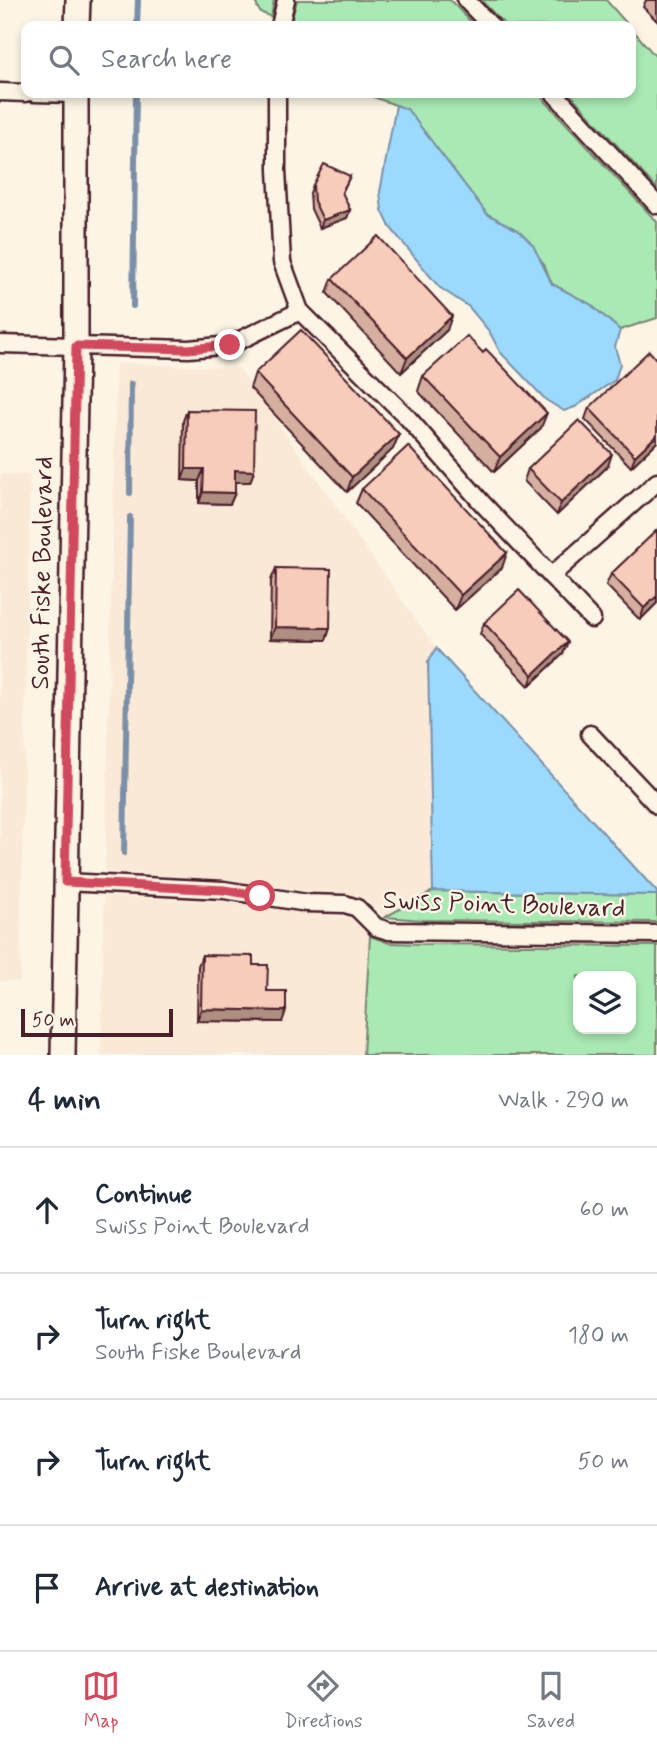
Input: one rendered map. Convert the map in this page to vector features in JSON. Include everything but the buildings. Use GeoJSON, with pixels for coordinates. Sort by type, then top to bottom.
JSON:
{"type":"FeatureCollection","features":[{"type":"Feature","properties":{"kind":"main road"},"geometry":{"type":"LineString","coordinates":[[78,0],[78,21]]}},
{"type":"Feature","properties":{"kind":"main road","name":"South Fiske Boulevard"},"geometry":{"type":"LineString","coordinates":[[63,1055],[76,346],[76,98]]}},
{"type":"Feature","properties":{"kind":"street"},"geometry":{"type":"LineString","coordinates":[[281,21],[286,0]]}},
{"type":"Feature","properties":{"kind":"street"},"geometry":{"type":"LineString","coordinates":[[466,0],[486,21]]}},
{"type":"Feature","properties":{"kind":"street"},"geometry":{"type":"LineString","coordinates":[[0,92],[21,93]]}},
{"type":"Feature","properties":{"kind":"street"},"geometry":{"type":"LineString","coordinates":[[277,98],[277,170],[282,262],[300,311],[407,417],[482,503],[592,619]]}},
{"type":"Feature","properties":{"kind":"street"},"geometry":{"type":"LineString","coordinates":[[559,98],[657,205]]}},
{"type":"Feature","properties":{"kind":"street"},"geometry":{"type":"LineString","coordinates":[[0,344],[188,349],[230,345],[300,311]]}},
{"type":"Feature","properties":{"kind":"street"},"geometry":{"type":"LineString","coordinates":[[551,576],[657,482]]}},
{"type":"Feature","properties":{"kind":"street"},"geometry":{"type":"LineString","coordinates":[[590,734],[657,805]]}},
{"type":"Feature","properties":{"kind":"street","name":"Swiss Point Boulevard"},"geometry":{"type":"LineString","coordinates":[[65,882],[224,890],[307,902],[345,904],[357,908],[376,927],[389,931],[657,934]]}},
{"type":"Feature","properties":{"kind":"shaded area"},"geometry":{"type":"Polygon","coordinates":[[[116,363],[239,368],[436,648],[428,662],[433,891],[385,917],[365,899],[346,892],[307,891],[225,879],[105,872],[116,363]]]}},
{"type":"Feature","properties":{"kind":"shaded area"},"geometry":{"type":"Polygon","coordinates":[[[0,474],[30,475],[20,981],[0,981],[0,474]]]}},
{"type":"Feature","properties":{"kind":"shaded area"},"geometry":{"type":"Polygon","coordinates":[[[104,896],[223,902],[352,918],[370,936],[363,1055],[101,1055],[104,896]]]}},
{"type":"Feature","properties":{"kind":"green space"},"geometry":{"type":"Polygon","coordinates":[[[254,0],[274,0],[271,17],[260,12],[254,0]]]}},
{"type":"Feature","properties":{"kind":"green space"},"geometry":{"type":"Polygon","coordinates":[[[297,0],[450,0],[470,21],[291,21],[297,0]]]}},
{"type":"Feature","properties":{"kind":"green space"},"geometry":{"type":"Polygon","coordinates":[[[481,0],[606,0],[625,21],[501,21],[481,0]]]}},
{"type":"Feature","properties":{"kind":"green space"},"geometry":{"type":"Polygon","coordinates":[[[636,34],[657,58],[657,189],[574,98],[636,98],[636,34]]]}},
{"type":"Feature","properties":{"kind":"green space"},"geometry":{"type":"Polygon","coordinates":[[[376,98],[543,98],[657,222],[657,318],[620,330],[590,304],[552,284],[544,264],[519,231],[487,214],[407,109],[376,98]]]}},
{"type":"Feature","properties":{"kind":"green space"},"geometry":{"type":"Polygon","coordinates":[[[433,891],[657,895],[657,922],[422,920],[385,917],[433,891]]]}},
{"type":"Feature","properties":{"kind":"green space"},"geometry":{"type":"Polygon","coordinates":[[[370,936],[389,943],[657,946],[657,1055],[363,1055],[370,936]]]}},
{"type":"Feature","properties":{"kind":"water"},"geometry":{"type":"Polygon","coordinates":[[[396,105],[407,109],[487,214],[519,231],[533,245],[552,284],[590,304],[620,330],[615,347],[620,364],[615,380],[575,407],[564,411],[546,400],[500,352],[489,331],[469,307],[439,287],[390,227],[382,210],[380,192],[396,105]]]}},
{"type":"Feature","properties":{"kind":"water"},"geometry":{"type":"Polygon","coordinates":[[[436,648],[657,895],[433,891],[428,662],[436,648]]]}},
{"type":"Feature","properties":{"kind":"waterway"},"geometry":{"type":"LineString","coordinates":[[137,21],[138,0]]}},
{"type":"Feature","properties":{"kind":"waterway"},"geometry":{"type":"LineString","coordinates":[[133,306],[136,98]]}},
{"type":"Feature","properties":{"kind":"waterway"},"geometry":{"type":"LineString","coordinates":[[130,493],[131,384]]}},
{"type":"Feature","properties":{"kind":"waterway"},"geometry":{"type":"LineString","coordinates":[[124,853],[130,517]]}},
{"type":"Feature","properties":{"kind":"route"},"geometry":{"type":"LineString","coordinates":[[230,345],[188,349],[76,346],[65,882],[224,890],[260,896]]}}]}
